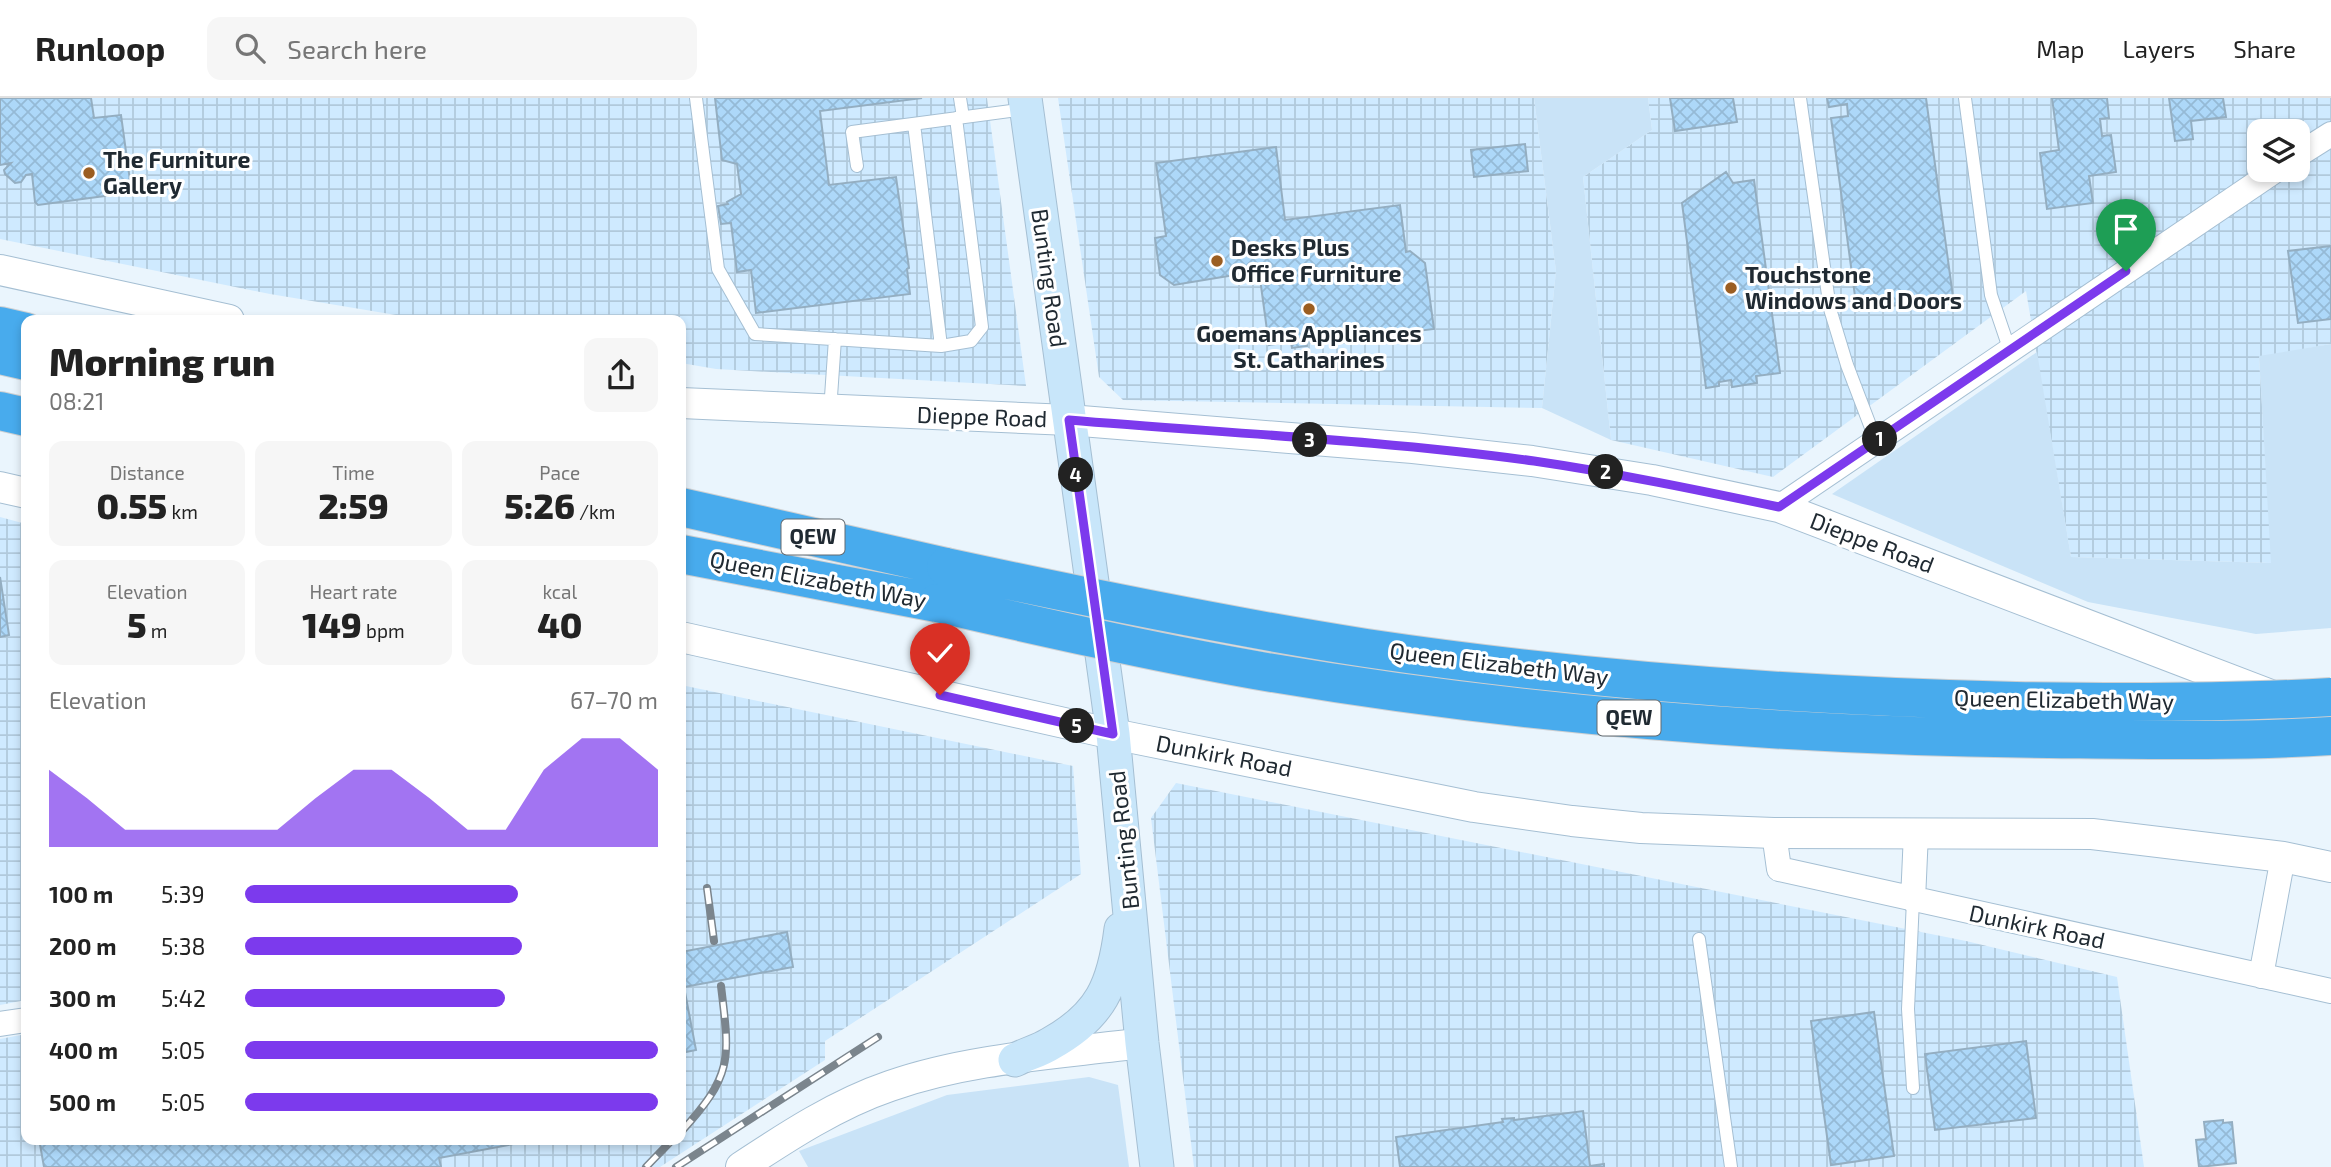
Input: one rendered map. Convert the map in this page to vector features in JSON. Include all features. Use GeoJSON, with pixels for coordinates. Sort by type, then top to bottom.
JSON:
{"type":"FeatureCollection","features":[{"type":"Feature","properties":{"kind":"highway"},"geometry":{"type":"LineString","coordinates":[[0,326],[21,331]]}},
{"type":"Feature","properties":{"kind":"highway"},"geometry":{"type":"LineString","coordinates":[[0,355],[21,360]]}},
{"type":"Feature","properties":{"kind":"highway"},"geometry":{"type":"LineString","coordinates":[[0,411],[21,416]]}},
{"type":"Feature","properties":{"kind":"highway","name":"Queen Elizabeth Way"},"geometry":{"type":"LineString","coordinates":[[686,508],[1148,650],[1258,670],[1492,705],[1690,724],[1941,738],[2255,741],[2331,736]]}},
{"type":"Feature","properties":{"kind":"highway","name":"Queen Elizabeth Way"},"geometry":{"type":"LineString","coordinates":[[686,555],[1149,611],[1279,634],[1446,658],[1615,678],[1765,690],[1939,699],[2119,702],[2331,697]]}},
{"type":"Feature","properties":{"kind":"main road","name":"Bunting Road"},"geometry":{"type":"LineString","coordinates":[[1025,104],[1113,734],[1142,1044],[1157,1167]]}},
{"type":"Feature","properties":{"kind":"main road"},"geometry":{"type":"LineString","coordinates":[[1015,1060],[1049,1045],[1086,1019],[1098,1007],[1116,957],[1127,874]]}},
{"type":"Feature","properties":{"kind":"street"},"geometry":{"type":"LineString","coordinates":[[2310,147],[2331,134]]}},
{"type":"Feature","properties":{"kind":"street"},"geometry":{"type":"LineString","coordinates":[[1779,507],[2258,182]]}},
{"type":"Feature","properties":{"kind":"street"},"geometry":{"type":"LineString","coordinates":[[0,270],[206,315]]}},
{"type":"Feature","properties":{"kind":"street","name":"Dieppe Road"},"geometry":{"type":"LineString","coordinates":[[686,403],[1069,420],[1413,448],[1532,461],[1652,480],[1779,507],[2331,718]]}},
{"type":"Feature","properties":{"kind":"street"},"geometry":{"type":"LineString","coordinates":[[0,487],[21,492]]}},
{"type":"Feature","properties":{"kind":"street","name":"Dunkirk Road"},"geometry":{"type":"LineString","coordinates":[[686,638],[1113,734],[1474,807],[1641,828],[1774,833],[2092,834],[2283,857],[2331,867]]}},
{"type":"Feature","properties":{"kind":"street","name":"Dunkirk Road"},"geometry":{"type":"LineString","coordinates":[[1774,833],[1779,869],[2331,991]]}},
{"type":"Feature","properties":{"kind":"street"},"geometry":{"type":"LineString","coordinates":[[1913,900],[1916,833]]}},
{"type":"Feature","properties":{"kind":"street"},"geometry":{"type":"LineString","coordinates":[[2260,975],[2283,857]]}},
{"type":"Feature","properties":{"kind":"street"},"geometry":{"type":"LineString","coordinates":[[0,1024],[21,1021]]}},
{"type":"Feature","properties":{"kind":"street"},"geometry":{"type":"LineString","coordinates":[[760,1162],[835,1109],[890,1086],[952,1068],[1142,1044]]}},
{"type":"Feature","properties":{"kind":"lane"},"geometry":{"type":"LineString","coordinates":[[696,98],[718,269],[755,334],[941,346],[971,341],[982,327],[959,118],[960,98]]}},
{"type":"Feature","properties":{"kind":"lane"},"geometry":{"type":"LineString","coordinates":[[1800,98],[1830,309],[1847,365],[1876,441]]}},
{"type":"Feature","properties":{"kind":"lane"},"geometry":{"type":"LineString","coordinates":[[1965,98],[1991,295],[2010,351]]}},
{"type":"Feature","properties":{"kind":"lane"},"geometry":{"type":"LineString","coordinates":[[857,166],[852,132],[959,118],[1025,104]]}},
{"type":"Feature","properties":{"kind":"lane"},"geometry":{"type":"LineString","coordinates":[[914,124],[941,346]]}},
{"type":"Feature","properties":{"kind":"lane"},"geometry":{"type":"LineString","coordinates":[[830,411],[835,339]]}},
{"type":"Feature","properties":{"kind":"lane"},"geometry":{"type":"LineString","coordinates":[[1913,900],[1908,999],[1913,1088]]}},
{"type":"Feature","properties":{"kind":"lane"},"geometry":{"type":"LineString","coordinates":[[1699,939],[1731,1167]]}},
{"type":"Feature","properties":{"kind":"shaded area"},"geometry":{"type":"Polygon","coordinates":[[[0,98],[987,98],[1026,386],[716,369],[686,364],[686,315],[396,315],[270,294],[0,239],[0,98]]]}},
{"type":"Feature","properties":{"kind":"shaded area"},"geometry":{"type":"Polygon","coordinates":[[[1058,98],[1534,98],[1556,271],[1542,408],[1123,400],[1099,377],[1058,98]]]}},
{"type":"Feature","properties":{"kind":"shaded area"},"geometry":{"type":"Polygon","coordinates":[[[1534,98],[1648,98],[1652,130],[1583,177],[1611,440],[1542,408],[1556,271],[1534,98]]]}},
{"type":"Feature","properties":{"kind":"shaded area"},"geometry":{"type":"Polygon","coordinates":[[[1648,98],[2331,98],[2331,344],[2259,357],[2272,563],[2071,557],[2026,291],[1773,477],[1611,440],[1583,177],[1652,130],[1648,98]]]}},
{"type":"Feature","properties":{"kind":"shaded area"},"geometry":{"type":"Polygon","coordinates":[[[2331,344],[2331,628],[2256,634],[2088,602],[1832,494],[2037,352],[2071,557],[2271,563],[2259,356],[2331,344]]]}},
{"type":"Feature","properties":{"kind":"shaded area"},"geometry":{"type":"Polygon","coordinates":[[[0,517],[21,523],[21,1001],[0,1005],[0,517]]]}},
{"type":"Feature","properties":{"kind":"shaded area"},"geometry":{"type":"Polygon","coordinates":[[[686,686],[1073,766],[1081,874],[825,1041],[825,1060],[660,1167],[0,1167],[0,1039],[21,1035],[21,1145],[686,1145],[686,686]]]}},
{"type":"Feature","properties":{"kind":"shaded area"},"geometry":{"type":"Polygon","coordinates":[[[1176,783],[1966,941],[2117,977],[2144,1167],[1194,1167],[1151,818],[1176,783]]]}},
{"type":"Feature","properties":{"kind":"shaded area"},"geometry":{"type":"Polygon","coordinates":[[[1089,1077],[1118,1085],[1129,1167],[808,1167],[799,1151],[947,1095],[1089,1077]]]}},
{"type":"Feature","properties":{"kind":"building"},"geometry":{"type":"Polygon","coordinates":[[[0,98],[91,98],[94,118],[121,115],[131,188],[127,193],[38,205],[35,202],[32,174],[15,183],[4,170],[11,163],[0,165],[0,98]]]}},
{"type":"Feature","properties":{"kind":"building"},"geometry":{"type":"Polygon","coordinates":[[[715,98],[922,98],[820,111],[829,185],[896,177],[910,294],[756,313],[751,270],[737,272],[731,223],[721,224],[718,206],[728,204],[727,202],[741,194],[737,164],[722,160],[715,98]]]}},
{"type":"Feature","properties":{"kind":"building"},"geometry":{"type":"Polygon","coordinates":[[[1670,98],[1733,98],[1737,122],[1675,131],[1670,98]]]}},
{"type":"Feature","properties":{"kind":"building"},"geometry":{"type":"Polygon","coordinates":[[[1827,98],[1926,98],[1953,297],[1857,311],[1831,118],[1848,116],[1847,104],[1829,107],[1827,98]]]}},
{"type":"Feature","properties":{"kind":"building"},"geometry":{"type":"Polygon","coordinates":[[[2052,98],[2107,98],[2109,118],[2100,119],[2102,136],[2111,135],[2116,172],[2089,176],[2093,203],[2047,209],[2040,153],[2059,150],[2052,98]]]}},
{"type":"Feature","properties":{"kind":"building"},"geometry":{"type":"Polygon","coordinates":[[[2169,98],[2223,98],[2226,117],[2191,121],[2193,139],[2175,141],[2169,98]]]}},
{"type":"Feature","properties":{"kind":"building"},"geometry":{"type":"Polygon","coordinates":[[[1525,144],[1528,171],[1474,177],[1471,150],[1525,144]]]}},
{"type":"Feature","properties":{"kind":"building"},"geometry":{"type":"Polygon","coordinates":[[[1276,147],[1285,220],[1400,205],[1406,252],[1410,251],[1425,263],[1434,329],[1377,336],[1376,331],[1306,340],[1307,346],[1292,348],[1291,342],[1269,345],[1259,271],[1174,285],[1160,275],[1155,238],[1166,236],[1156,163],[1276,147]]]}},
{"type":"Feature","properties":{"kind":"building","name":"Touchstone Windows and Doors"},"geometry":{"type":"Polygon","coordinates":[[[1726,172],[1733,183],[1754,180],[1780,373],[1756,376],[1757,383],[1732,387],[1731,380],[1706,388],[1682,203],[1726,172]]]}},
{"type":"Feature","properties":{"kind":"building"},"geometry":{"type":"Polygon","coordinates":[[[2331,246],[2331,319],[2298,323],[2288,251],[2331,246]]]}},
{"type":"Feature","properties":{"kind":"building"},"geometry":{"type":"Polygon","coordinates":[[[0,577],[9,635],[0,637],[0,577]]]}},
{"type":"Feature","properties":{"kind":"building"},"geometry":{"type":"Polygon","coordinates":[[[787,932],[793,967],[686,987],[686,951],[787,932]]]}},
{"type":"Feature","properties":{"kind":"building"},"geometry":{"type":"Polygon","coordinates":[[[686,998],[696,1050],[686,1052],[686,998]]]}},
{"type":"Feature","properties":{"kind":"building"},"geometry":{"type":"Polygon","coordinates":[[[1874,1012],[1894,1156],[1831,1165],[1811,1021],[1874,1012]]]}},
{"type":"Feature","properties":{"kind":"building"},"geometry":{"type":"Polygon","coordinates":[[[2026,1041],[2036,1118],[1935,1130],[1925,1054],[2026,1041]]]}},
{"type":"Feature","properties":{"kind":"building"},"geometry":{"type":"Polygon","coordinates":[[[1583,1111],[1590,1166],[1604,1164],[1604,1167],[1400,1167],[1396,1137],[1503,1122],[1502,1119],[1514,1120],[1583,1111]]]}},
{"type":"Feature","properties":{"kind":"building"},"geometry":{"type":"Polygon","coordinates":[[[2223,1120],[2223,1123],[2232,1122],[2236,1163],[2199,1167],[2196,1140],[2206,1139],[2204,1122],[2223,1120]]]}},
{"type":"Feature","properties":{"kind":"building"},"geometry":{"type":"Polygon","coordinates":[[[40,1145],[508,1145],[439,1158],[441,1167],[44,1167],[40,1145]]]}},
{"type":"Feature","properties":{"kind":"railway"},"geometry":{"type":"LineString","coordinates":[[707,888],[714,941]]}},
{"type":"Feature","properties":{"kind":"railway"},"geometry":{"type":"LineString","coordinates":[[686,1126],[710,1096],[724,1065],[726,1032],[721,986]]}},
{"type":"Feature","properties":{"kind":"railway"},"geometry":{"type":"LineString","coordinates":[[676,1167],[878,1037]]}},
{"type":"Feature","properties":{"kind":"railway"},"geometry":{"type":"LineString","coordinates":[[646,1167],[667,1145]]}},
{"type":"Feature","properties":{"kind":"place","name":"The Furniture Gallery"},"geometry":{"type":"Point","coordinates":[89,173]}},
{"type":"Feature","properties":{"kind":"place","name":"Desks Plus Office Furniture"},"geometry":{"type":"Point","coordinates":[1217,261]}},
{"type":"Feature","properties":{"kind":"place","name":"Touchstone Windows and Doors"},"geometry":{"type":"Point","coordinates":[1731,288]}},
{"type":"Feature","properties":{"kind":"place","name":"Goemans Appliances St. Catharines"},"geometry":{"type":"Point","coordinates":[1309,309]}},
{"type":"Feature","properties":{"kind":"route"},"geometry":{"type":"LineString","coordinates":[[940,695],[1113,734],[1069,420],[1413,448],[1532,461],[1652,480],[1779,507],[2126,271]]}}]}
